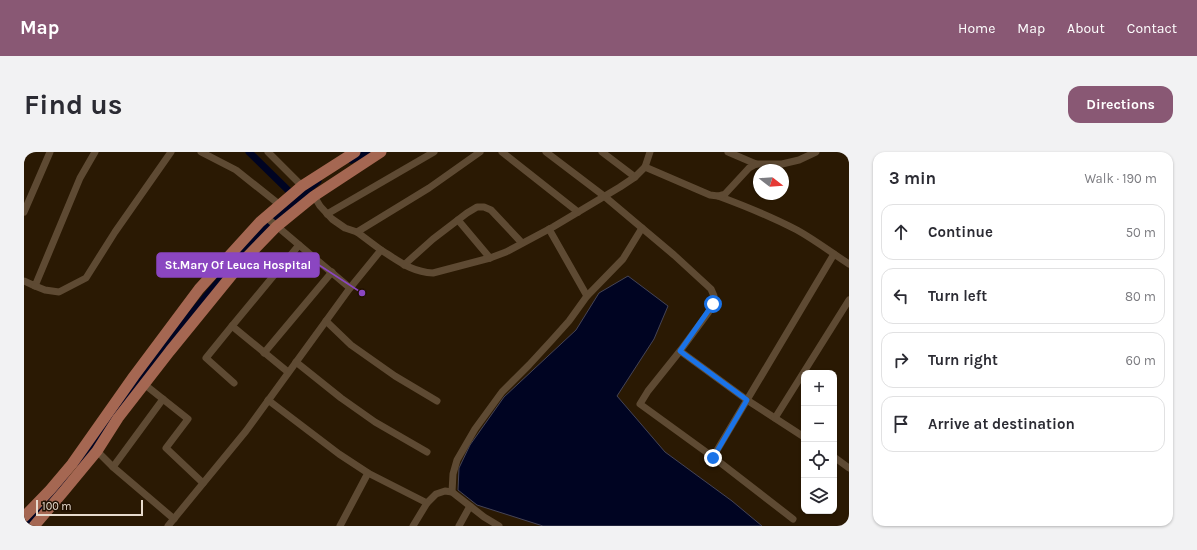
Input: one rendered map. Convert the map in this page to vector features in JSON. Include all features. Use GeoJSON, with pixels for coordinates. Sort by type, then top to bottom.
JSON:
{"type":"FeatureCollection","features":[{"type":"Feature","properties":{"kind":"main road"},"geometry":{"type":"LineString","coordinates":[[34,526],[97,450],[118,418],[170,350],[244,260],[271,222],[280,205],[295,191],[355,152]]}},
{"type":"Feature","properties":{"kind":"main road"},"geometry":{"type":"LineString","coordinates":[[24,516],[50,490],[72,464],[134,376],[199,289],[271,222],[381,152]]}},
{"type":"Feature","properties":{"kind":"street"},"geometry":{"type":"LineString","coordinates":[[24,212],[50,152]]}},
{"type":"Feature","properties":{"kind":"street"},"geometry":{"type":"LineString","coordinates":[[35,286],[80,178],[95,152]]}},
{"type":"Feature","properties":{"kind":"street"},"geometry":{"type":"LineString","coordinates":[[24,282],[45,290],[59,292],[86,278],[115,232],[171,152]]}},
{"type":"Feature","properties":{"kind":"street"},"geometry":{"type":"LineString","coordinates":[[200,152],[236,170],[280,205]]}},
{"type":"Feature","properties":{"kind":"street"},"geometry":{"type":"LineString","coordinates":[[268,152],[295,191]]}},
{"type":"Feature","properties":{"kind":"street"},"geometry":{"type":"LineString","coordinates":[[327,214],[434,152]]}},
{"type":"Feature","properties":{"kind":"street"},"geometry":{"type":"LineString","coordinates":[[357,232],[429,188],[480,152]]}},
{"type":"Feature","properties":{"kind":"street"},"geometry":{"type":"LineString","coordinates":[[502,152],[578,212]]}},
{"type":"Feature","properties":{"kind":"street"},"geometry":{"type":"LineString","coordinates":[[546,152],[604,196],[674,255],[711,289],[714,296],[713,304],[708,313],[648,391],[640,404],[793,519]]}},
{"type":"Feature","properties":{"kind":"street"},"geometry":{"type":"LineString","coordinates":[[602,152],[635,177]]}},
{"type":"Feature","properties":{"kind":"street"},"geometry":{"type":"LineString","coordinates":[[314,196],[327,214],[345,228],[357,232],[404,265],[423,273],[433,273],[490,258],[506,252],[549,229],[635,177],[645,167],[650,152]]}},
{"type":"Feature","properties":{"kind":"street"},"geometry":{"type":"LineString","coordinates":[[728,152],[756,164]]}},
{"type":"Feature","properties":{"kind":"street"},"geometry":{"type":"LineString","coordinates":[[782,164],[799,160],[816,152]]}},
{"type":"Feature","properties":{"kind":"street"},"geometry":{"type":"LineString","coordinates":[[718,196],[725,194],[749,168],[753,166]]}},
{"type":"Feature","properties":{"kind":"street"},"geometry":{"type":"LineString","coordinates":[[645,167],[710,195],[718,196],[742,204],[776,220],[799,231],[849,264]]}},
{"type":"Feature","properties":{"kind":"street"},"geometry":{"type":"LineString","coordinates":[[404,265],[433,239],[477,207],[484,207],[491,210],[522,243]]}},
{"type":"Feature","properties":{"kind":"street"},"geometry":{"type":"LineString","coordinates":[[458,220],[490,258]]}},
{"type":"Feature","properties":{"kind":"street"},"geometry":{"type":"LineString","coordinates":[[271,222],[350,288]]}},
{"type":"Feature","properties":{"kind":"street"},"geometry":{"type":"LineString","coordinates":[[452,492],[453,474],[457,460],[475,429],[502,392],[552,340],[569,321],[587,296],[622,259],[642,228]]}},
{"type":"Feature","properties":{"kind":"street"},"geometry":{"type":"LineString","coordinates":[[549,229],[587,296]]}},
{"type":"Feature","properties":{"kind":"street"},"geometry":{"type":"LineString","coordinates":[[234,383],[206,358],[299,245]]}},
{"type":"Feature","properties":{"kind":"street"},"geometry":{"type":"LineString","coordinates":[[168,526],[246,431],[350,288],[382,250]]}},
{"type":"Feature","properties":{"kind":"street"},"geometry":{"type":"LineString","coordinates":[[713,458],[834,254]]}},
{"type":"Feature","properties":{"kind":"street"},"geometry":{"type":"LineString","coordinates":[[264,353],[332,272]]}},
{"type":"Feature","properties":{"kind":"street"},"geometry":{"type":"LineString","coordinates":[[775,418],[849,300]]}},
{"type":"Feature","properties":{"kind":"street"},"geometry":{"type":"LineString","coordinates":[[326,322],[357,349],[395,376],[437,402]]}},
{"type":"Feature","properties":{"kind":"street"},"geometry":{"type":"LineString","coordinates":[[232,326],[288,372]]}},
{"type":"Feature","properties":{"kind":"street"},"geometry":{"type":"LineString","coordinates":[[680,351],[747,400],[801,435]]}},
{"type":"Feature","properties":{"kind":"street"},"geometry":{"type":"LineString","coordinates":[[296,362],[341,398],[375,422],[426,452]]}},
{"type":"Feature","properties":{"kind":"street"},"geometry":{"type":"LineString","coordinates":[[144,384],[188,420],[166,448],[203,484]]}},
{"type":"Feature","properties":{"kind":"street"},"geometry":{"type":"LineString","coordinates":[[113,466],[163,399]]}},
{"type":"Feature","properties":{"kind":"street"},"geometry":{"type":"LineString","coordinates":[[268,400],[339,454],[368,472],[427,503]]}},
{"type":"Feature","properties":{"kind":"street"},"geometry":{"type":"LineString","coordinates":[[97,450],[113,466],[174,519]]}},
{"type":"Feature","properties":{"kind":"street"},"geometry":{"type":"LineString","coordinates":[[837,459],[849,468]]}},
{"type":"Feature","properties":{"kind":"street"},"geometry":{"type":"LineString","coordinates":[[340,526],[368,472]]}},
{"type":"Feature","properties":{"kind":"street"},"geometry":{"type":"LineString","coordinates":[[413,526],[427,503],[436,494],[445,491],[452,492],[484,517],[499,526]]}},
{"type":"Feature","properties":{"kind":"street"},"geometry":{"type":"LineString","coordinates":[[459,526],[470,506]]}},
{"type":"Feature","properties":{"kind":"water"},"geometry":{"type":"Polygon","coordinates":[[[628,276],[668,306],[654,339],[617,396],[665,452],[732,501],[762,526],[543,526],[477,505],[458,490],[459,468],[470,445],[504,397],[576,330],[599,293],[628,276]]]}},
{"type":"Feature","properties":{"kind":"waterway"},"geometry":{"type":"LineString","coordinates":[[249,152],[294,196]]}},
{"type":"Feature","properties":{"kind":"waterway"},"geometry":{"type":"LineString","coordinates":[[351,160],[367,152]]}},
{"type":"Feature","properties":{"kind":"waterway"},"geometry":{"type":"LineString","coordinates":[[80,464],[129,394],[183,324],[263,228],[318,181]]}},
{"type":"Feature","properties":{"kind":"waterway"},"geometry":{"type":"LineString","coordinates":[[24,526],[67,480]]}},
{"type":"Feature","properties":{"kind":"place","name":"St.Mary Of Leuca Hospital"},"geometry":{"type":"Point","coordinates":[362,293]}},
{"type":"Feature","properties":{"kind":"route"},"geometry":{"type":"LineString","coordinates":[[713,304],[680,351],[747,400],[713,458]]}}]}
